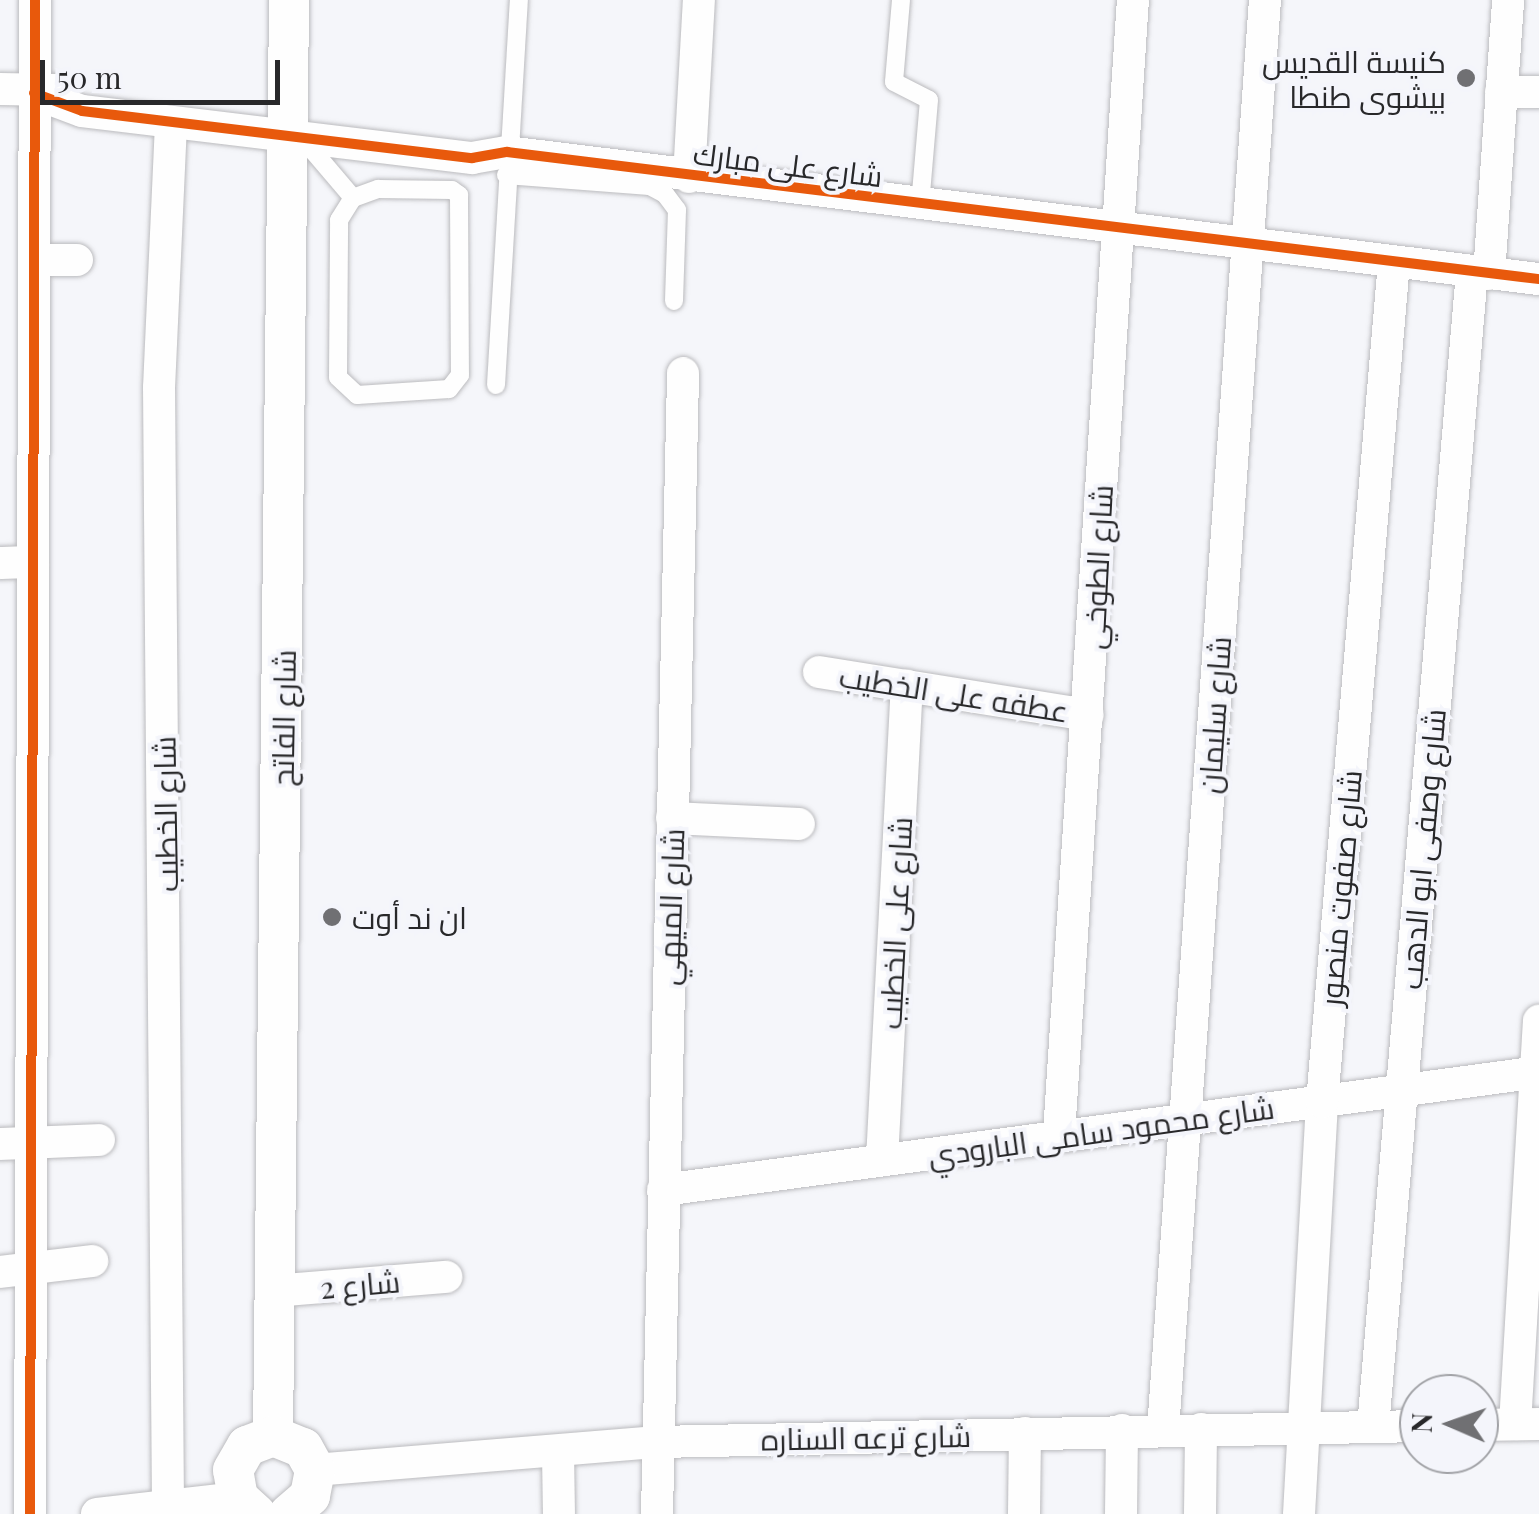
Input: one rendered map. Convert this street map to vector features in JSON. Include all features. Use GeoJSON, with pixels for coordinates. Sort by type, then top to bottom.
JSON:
{"type":"FeatureCollection","features":[{"type":"Feature","properties":{"kind":"street"},"geometry":{"type":"LineString","coordinates":[[30,1514],[15,1270],[16,1012],[33,562],[35,0]]}},
{"type":"Feature","properties":{"kind":"street","name":"شارع الفاتح"},"geometry":{"type":"LineString","coordinates":[[273,1436],[295,130],[290,0]]}},
{"type":"Feature","properties":{"kind":"street"},"geometry":{"type":"LineString","coordinates":[[689,177],[700,0]]}},
{"type":"Feature","properties":{"kind":"street","name":"شارع الطوخي"},"geometry":{"type":"LineString","coordinates":[[1059,1134],[1133,0]]}},
{"type":"Feature","properties":{"kind":"street","name":"شارع سليمان"},"geometry":{"type":"LineString","coordinates":[[1163,1430],[1265,0]]}},
{"type":"Feature","properties":{"kind":"street"},"geometry":{"type":"LineString","coordinates":[[1480,273],[1502,92],[1508,0]]}},
{"type":"Feature","properties":{"kind":"street","name":"شارع على مبارك"},"geometry":{"type":"LineString","coordinates":[[0,89],[34,93],[80,90],[295,130]]}},
{"type":"Feature","properties":{"kind":"street"},"geometry":{"type":"LineString","coordinates":[[1502,92],[1539,92]]}},
{"type":"Feature","properties":{"kind":"street","name":"شارع على مبارك"},"geometry":{"type":"LineString","coordinates":[[34,93],[66,108],[172,122],[476,136],[506,164],[689,177],[1539,279]]}},
{"type":"Feature","properties":{"kind":"street","name":"شارع الخطيب"},"geometry":{"type":"LineString","coordinates":[[156,1509],[160,388],[172,122]]}},
{"type":"Feature","properties":{"kind":"street"},"geometry":{"type":"LineString","coordinates":[[34,260],[77,260]]}},
{"type":"Feature","properties":{"kind":"street","name":"شارع صفوت منصور"},"geometry":{"type":"LineString","coordinates":[[1299,1514],[1322,1102],[1394,263]]}},
{"type":"Feature","properties":{"kind":"street","name":"شارع وصفى ابو الدهب"},"geometry":{"type":"LineString","coordinates":[[1373,1427],[1480,273]]}},
{"type":"Feature","properties":{"kind":"street","name":"شارع الميهي"},"geometry":{"type":"LineString","coordinates":[[658,1514],[656,1442],[683,373]]}},
{"type":"Feature","properties":{"kind":"street"},"geometry":{"type":"LineString","coordinates":[[0,563],[33,562]]}},
{"type":"Feature","properties":{"kind":"street","name":"عطفه على الخطيب"},"geometry":{"type":"LineString","coordinates":[[820,672],[1088,714]]}},
{"type":"Feature","properties":{"kind":"street","name":"شارع على الخطيب"},"geometry":{"type":"LineString","coordinates":[[882,1160],[908,686]]}},
{"type":"Feature","properties":{"kind":"street"},"geometry":{"type":"LineString","coordinates":[[672,818],[799,824]]}},
{"type":"Feature","properties":{"kind":"street"},"geometry":{"type":"LineString","coordinates":[[1499,1424],[1527,1424],[1539,1022]]}},
{"type":"Feature","properties":{"kind":"street","name":"شارع محمود سامى البارودي"},"geometry":{"type":"LineString","coordinates":[[663,1190],[1537,1072]]}},
{"type":"Feature","properties":{"kind":"street"},"geometry":{"type":"LineString","coordinates":[[16,1143],[98,1140]]}},
{"type":"Feature","properties":{"kind":"street"},"geometry":{"type":"LineString","coordinates":[[15,1270],[92,1261]]}},
{"type":"Feature","properties":{"kind":"street","name":"شارع 2"},"geometry":{"type":"LineString","coordinates":[[274,1291],[446,1277]]}},
{"type":"Feature","properties":{"kind":"street","name":"شارع ترعه السناره"},"geometry":{"type":"LineString","coordinates":[[315,1470],[656,1442],[1399,1426]]}},
{"type":"Feature","properties":{"kind":"street"},"geometry":{"type":"LineString","coordinates":[[1121,1514],[1122,1430]]}},
{"type":"Feature","properties":{"kind":"street"},"geometry":{"type":"LineString","coordinates":[[1200,1514],[1201,1430]]}},
{"type":"Feature","properties":{"kind":"street"},"geometry":{"type":"LineString","coordinates":[[1024,1514],[1025,1434]]}},
{"type":"Feature","properties":{"kind":"street"},"geometry":{"type":"LineString","coordinates":[[97,1514],[247,1506],[238,1457],[259,1438],[273,1436],[303,1448],[315,1470],[310,1496],[289,1514]]}},
{"type":"Feature","properties":{"kind":"street"},"geometry":{"type":"LineString","coordinates":[[558,1453],[560,1514]]}},
{"type":"Feature","properties":{"kind":"lane"},"geometry":{"type":"LineString","coordinates":[[496,386],[506,164],[519,0]]}},
{"type":"Feature","properties":{"kind":"lane"},"geometry":{"type":"LineString","coordinates":[[901,0],[894,82],[930,100],[920,206]]}},
{"type":"Feature","properties":{"kind":"lane"},"geometry":{"type":"LineString","coordinates":[[295,130],[353,198]]}},
{"type":"Feature","properties":{"kind":"lane"},"geometry":{"type":"LineString","coordinates":[[506,164],[650,186],[666,194],[676,210],[674,301]]}},
{"type":"Feature","properties":{"kind":"lane"},"geometry":{"type":"LineString","coordinates":[[378,189],[452,190],[459,196],[460,374],[449,389],[357,395],[340,382],[339,220],[353,198],[378,189]]}},
{"type":"Feature","properties":{"kind":"cycle path"},"geometry":{"type":"LineString","coordinates":[[30,1514],[35,0]]}},
{"type":"Feature","properties":{"kind":"cycle path"},"geometry":{"type":"LineString","coordinates":[[34,93],[82,111],[472,158],[507,152],[1539,279]]}},
{"type":"Feature","properties":{"kind":"place","name":"كنيسة القديس بيشوى طنطا"},"geometry":{"type":"Point","coordinates":[1466,78]}},
{"type":"Feature","properties":{"kind":"place","name":"ان ند أوت"},"geometry":{"type":"Point","coordinates":[332,917]}}]}
